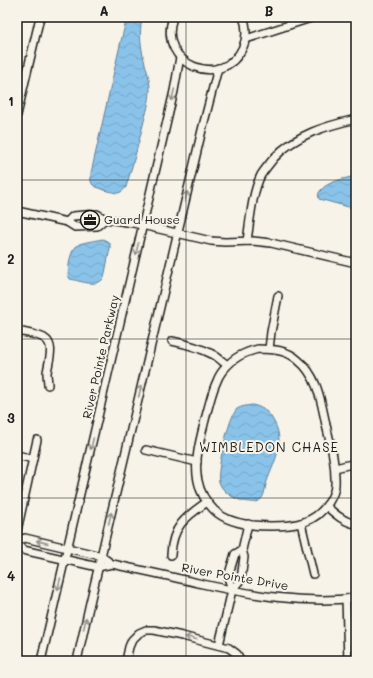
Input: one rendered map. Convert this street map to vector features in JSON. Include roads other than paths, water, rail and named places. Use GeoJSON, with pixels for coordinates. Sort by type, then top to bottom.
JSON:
{"type":"FeatureCollection","features":[{"type":"Feature","properties":{"kind":"street"},"geometry":{"type":"LineString","coordinates":[[17,115],[40,17]]}},
{"type":"Feature","properties":{"kind":"street"},"geometry":{"type":"LineString","coordinates":[[173,17],[170,32],[175,50],[186,63],[194,67],[206,69],[218,68],[231,62],[244,46],[246,30],[243,17]]}},
{"type":"Feature","properties":{"kind":"street"},"geometry":{"type":"LineString","coordinates":[[246,39],[313,17]]}},
{"type":"Feature","properties":{"kind":"street","name":"River Pointe Parkway"},"geometry":{"type":"LineString","coordinates":[[41,661],[174,91],[180,57]]}},
{"type":"Feature","properties":{"kind":"street"},"geometry":{"type":"LineString","coordinates":[[76,661],[218,68]]}},
{"type":"Feature","properties":{"kind":"street"},"geometry":{"type":"LineString","coordinates":[[247,241],[255,194],[261,175],[274,158],[290,144],[307,134],[338,123],[356,119]]}},
{"type":"Feature","properties":{"kind":"street"},"geometry":{"type":"LineString","coordinates":[[17,211],[67,222],[75,227],[98,226],[105,219]]}},
{"type":"Feature","properties":{"kind":"street"},"geometry":{"type":"LineString","coordinates":[[67,222],[73,216],[97,214],[105,219],[142,225],[211,241],[271,243],[356,263]]}},
{"type":"Feature","properties":{"kind":"street"},"geometry":{"type":"LineString","coordinates":[[270,349],[271,332],[278,296]]}},
{"type":"Feature","properties":{"kind":"street"},"geometry":{"type":"LineString","coordinates":[[17,331],[43,337],[48,341],[50,351],[47,374],[48,385]]}},
{"type":"Feature","properties":{"kind":"street"},"geometry":{"type":"LineString","coordinates":[[172,341],[204,350],[227,365]]}},
{"type":"Feature","properties":{"kind":"street"},"geometry":{"type":"LineString","coordinates":[[258,349],[270,349],[289,354],[298,360],[313,377],[318,387],[335,468],[335,486],[331,499],[326,506],[311,520],[283,526],[248,524],[225,517],[216,512],[207,502],[201,491],[196,471],[202,430],[216,381],[221,372],[227,365],[240,355],[258,349]]}},
{"type":"Feature","properties":{"kind":"street"},"geometry":{"type":"LineString","coordinates":[[17,531],[37,440]]}},
{"type":"Feature","properties":{"kind":"street"},"geometry":{"type":"LineString","coordinates":[[146,450],[197,462]]}},
{"type":"Feature","properties":{"kind":"street"},"geometry":{"type":"LineString","coordinates":[[17,455],[33,459]]}},
{"type":"Feature","properties":{"kind":"street"},"geometry":{"type":"LineString","coordinates":[[335,468],[356,463]]}},
{"type":"Feature","properties":{"kind":"street"},"geometry":{"type":"LineString","coordinates":[[171,555],[171,545],[177,529],[183,521],[207,502]]}},
{"type":"Feature","properties":{"kind":"street"},"geometry":{"type":"LineString","coordinates":[[326,506],[339,517],[356,524]]}},
{"type":"Feature","properties":{"kind":"street"},"geometry":{"type":"LineString","coordinates":[[302,523],[313,574]]}},
{"type":"Feature","properties":{"kind":"street"},"geometry":{"type":"LineString","coordinates":[[219,645],[232,590],[242,579],[244,557],[242,550],[248,524]]}},
{"type":"Feature","properties":{"kind":"street"},"geometry":{"type":"LineString","coordinates":[[17,542],[25,538],[101,556]]}},
{"type":"Feature","properties":{"kind":"street","name":"River Pointe Drive"},"geometry":{"type":"LineString","coordinates":[[17,542],[23,550],[64,560],[98,567],[112,564]]}},
{"type":"Feature","properties":{"kind":"street"},"geometry":{"type":"LineString","coordinates":[[232,590],[228,577],[235,554],[242,550]]}},
{"type":"Feature","properties":{"kind":"street","name":"River Pointe Drive"},"geometry":{"type":"LineString","coordinates":[[101,556],[112,564],[263,596],[314,600],[356,598]]}},
{"type":"Feature","properties":{"kind":"street"},"geometry":{"type":"LineString","coordinates":[[346,599],[348,661]]}},
{"type":"Feature","properties":{"kind":"street"},"geometry":{"type":"LineString","coordinates":[[126,661],[128,647],[132,640],[139,633],[146,630],[154,630],[182,636],[229,648],[237,654],[241,661]]}},
{"type":"Feature","properties":{"kind":"water"},"geometry":{"type":"Polygon","coordinates":[[[127,17],[142,17],[141,42],[150,84],[150,94],[147,112],[126,187],[123,191],[118,193],[98,188],[93,185],[91,181],[91,173],[127,17]]]}},
{"type":"Feature","properties":{"kind":"water"},"geometry":{"type":"Polygon","coordinates":[[[356,176],[356,209],[319,199],[319,192],[324,187],[337,181],[356,176]]]}},
{"type":"Feature","properties":{"kind":"water"},"geometry":{"type":"Polygon","coordinates":[[[103,239],[110,243],[104,278],[97,283],[70,279],[68,275],[69,263],[75,248],[81,243],[103,239]]]}},
{"type":"Feature","properties":{"kind":"water"},"geometry":{"type":"Polygon","coordinates":[[[252,405],[264,410],[271,417],[277,428],[279,443],[276,458],[262,498],[257,502],[246,502],[237,499],[224,490],[219,482],[219,467],[230,422],[234,414],[239,408],[252,405]]]}},
{"type":"Feature","properties":{"kind":"place","name":"Guard House"},"geometry":{"type":"Point","coordinates":[90,220]}},
{"type":"Feature","properties":{"kind":"district","name":"WIMBLEDON CHASE"},"geometry":{"type":"Point","coordinates":[269,447]}}]}
